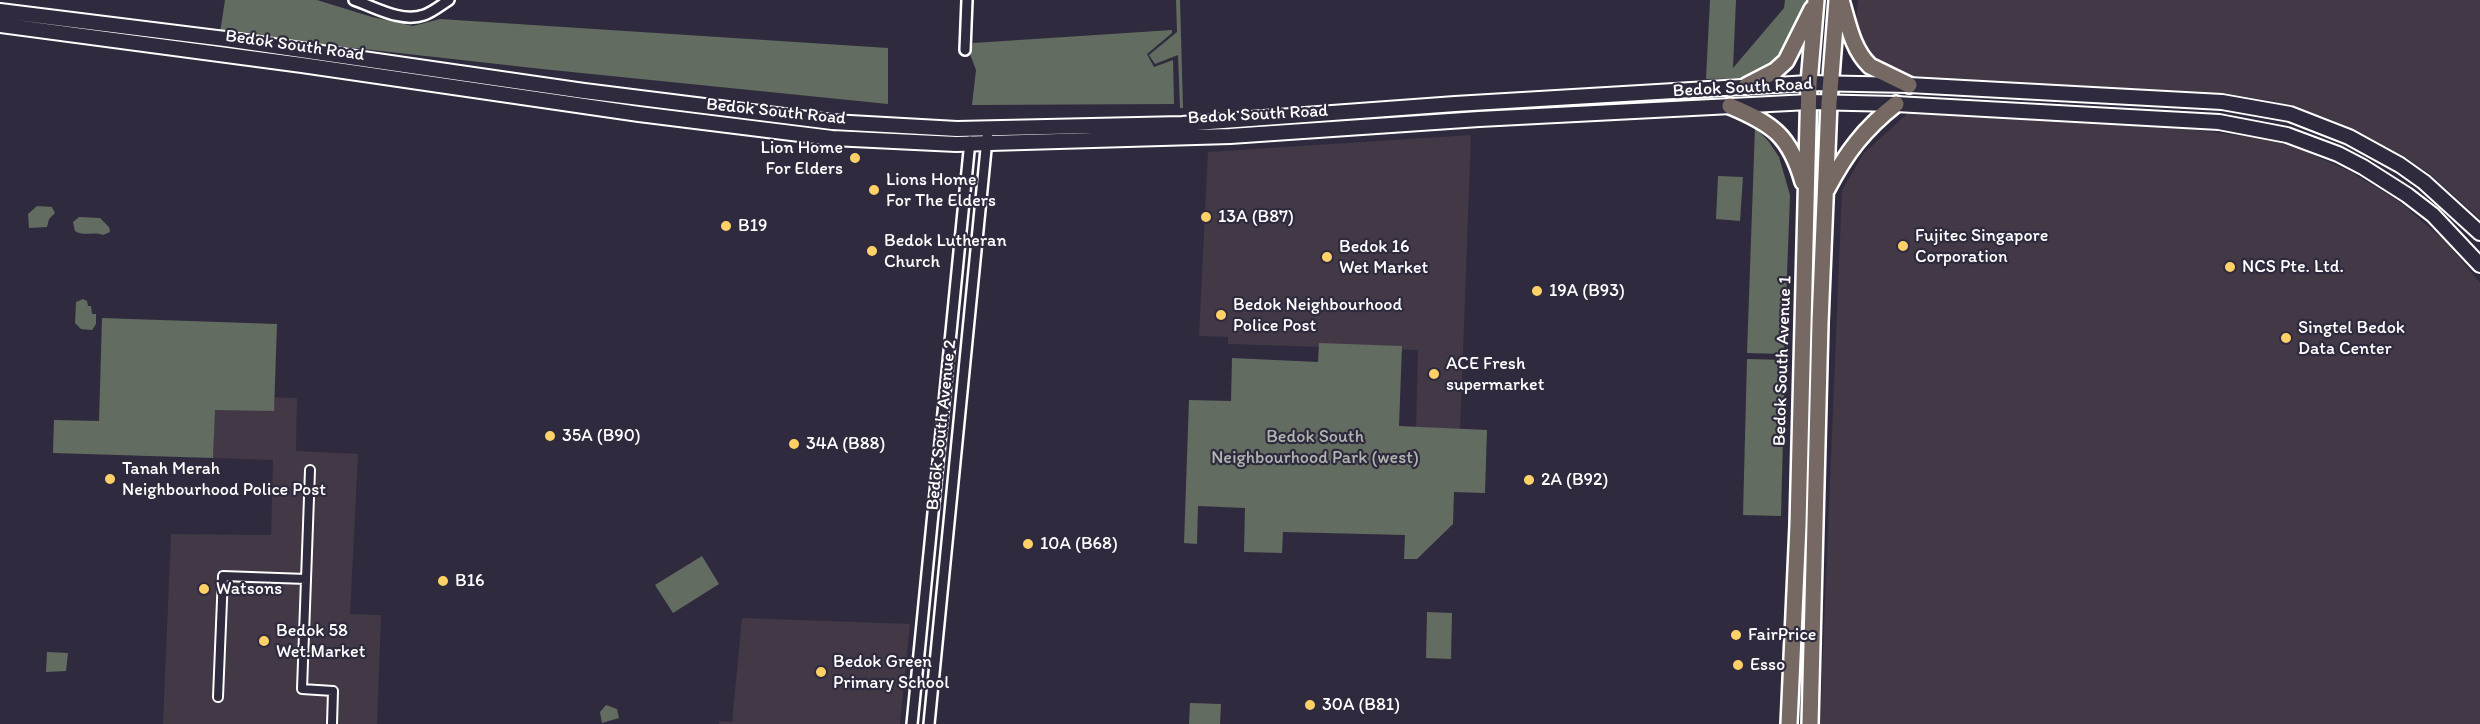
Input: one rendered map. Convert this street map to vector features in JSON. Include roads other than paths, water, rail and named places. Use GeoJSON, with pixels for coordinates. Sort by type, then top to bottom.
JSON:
{"type":"FeatureCollection","features":[{"type":"Feature","properties":{"kind":"main road","name":"Bedok South Avenue 1"},"geometry":{"type":"LineString","coordinates":[[1810,724],[1820,323],[1830,83],[1839,0]]}},
{"type":"Feature","properties":{"kind":"main road"},"geometry":{"type":"LineString","coordinates":[[1839,0],[1854,44],[1865,62],[1910,85]]}},
{"type":"Feature","properties":{"kind":"main road","name":"Bedok South Avenue 1"},"geometry":{"type":"LineString","coordinates":[[1789,724],[1808,196],[1809,83],[1816,1]]}},
{"type":"Feature","properties":{"kind":"main road"},"geometry":{"type":"LineString","coordinates":[[1746,86],[1774,71],[1786,61],[1816,1]]}},
{"type":"Feature","properties":{"kind":"main road","name":"Bedok South Road"},"geometry":{"type":"LineString","coordinates":[[0,11],[165,30],[584,91],[832,123],[1241,136],[1468,120],[1809,102],[1896,104],[2219,122],[2287,135],[2338,154],[2386,180],[2433,215],[2480,265]]}},
{"type":"Feature","properties":{"kind":"main road","name":"Bedok South Road"},"geometry":{"type":"LineString","coordinates":[[0,25],[291,63],[631,113],[832,138],[970,144],[1809,83],[1910,85],[2222,102],[2290,114],[2349,137],[2400,165],[2446,200],[2480,233]]}},
{"type":"Feature","properties":{"kind":"main road"},"geometry":{"type":"LineString","coordinates":[[1826,192],[1848,151],[1869,127],[1896,104]]}},
{"type":"Feature","properties":{"kind":"main road"},"geometry":{"type":"LineString","coordinates":[[1730,106],[1754,116],[1787,142],[1796,158],[1808,196]]}},
{"type":"Feature","properties":{"kind":"street"},"geometry":{"type":"LineString","coordinates":[[354,0],[396,15],[416,17],[426,15],[449,0]]}},
{"type":"Feature","properties":{"kind":"street"},"geometry":{"type":"LineString","coordinates":[[965,50],[967,0]]}},
{"type":"Feature","properties":{"kind":"street","name":"Bedok South Avenue 2"},"geometry":{"type":"LineString","coordinates":[[912,724],[971,129]]}},
{"type":"Feature","properties":{"kind":"street","name":"Bedok South Avenue 2"},"geometry":{"type":"LineString","coordinates":[[929,724],[988,129]]}},
{"type":"Feature","properties":{"kind":"street"},"geometry":{"type":"LineString","coordinates":[[310,470],[302,689],[333,691],[332,724]]}},
{"type":"Feature","properties":{"kind":"street"},"geometry":{"type":"LineString","coordinates":[[218,698],[223,576],[306,579]]}},
{"type":"Feature","properties":{"kind":"place","name":"Lion Home For Elders"},"geometry":{"type":"Point","coordinates":[855,158]}},
{"type":"Feature","properties":{"kind":"place","name":"Lions Home For The Elders"},"geometry":{"type":"Point","coordinates":[874,190]}},
{"type":"Feature","properties":{"kind":"place","name":"13A (B87)"},"geometry":{"type":"Point","coordinates":[1206,217]}},
{"type":"Feature","properties":{"kind":"place","name":"B19"},"geometry":{"type":"Point","coordinates":[726,226]}},
{"type":"Feature","properties":{"kind":"place","name":"Fujitec Singapore Corporation"},"geometry":{"type":"Point","coordinates":[1903,246]}},
{"type":"Feature","properties":{"kind":"place","name":"Bedok Lutheran Church"},"geometry":{"type":"Point","coordinates":[872,251]}},
{"type":"Feature","properties":{"kind":"place","name":"Bedok 16 Wet Market"},"geometry":{"type":"Point","coordinates":[1327,257]}},
{"type":"Feature","properties":{"kind":"place","name":"NCS Pte. Ltd."},"geometry":{"type":"Point","coordinates":[2230,267]}},
{"type":"Feature","properties":{"kind":"place","name":"19A (B93)"},"geometry":{"type":"Point","coordinates":[1537,291]}},
{"type":"Feature","properties":{"kind":"place","name":"Bedok Neighbourhood Police Post"},"geometry":{"type":"Point","coordinates":[1221,315]}},
{"type":"Feature","properties":{"kind":"place","name":"Singtel Bedok Data Center"},"geometry":{"type":"Point","coordinates":[2286,338]}},
{"type":"Feature","properties":{"kind":"place","name":"ACE Fresh supermarket"},"geometry":{"type":"Point","coordinates":[1434,374]}},
{"type":"Feature","properties":{"kind":"place","name":"35A (B90)"},"geometry":{"type":"Point","coordinates":[550,436]}},
{"type":"Feature","properties":{"kind":"place","name":"34A (B88)"},"geometry":{"type":"Point","coordinates":[794,444]}},
{"type":"Feature","properties":{"kind":"place","name":"Tanah Merah Neighbourhood Police Post"},"geometry":{"type":"Point","coordinates":[110,479]}},
{"type":"Feature","properties":{"kind":"place","name":"2A (B92)"},"geometry":{"type":"Point","coordinates":[1529,480]}},
{"type":"Feature","properties":{"kind":"place","name":"10A (B68)"},"geometry":{"type":"Point","coordinates":[1028,544]}},
{"type":"Feature","properties":{"kind":"place","name":"B16"},"geometry":{"type":"Point","coordinates":[443,581]}},
{"type":"Feature","properties":{"kind":"place","name":"Watsons"},"geometry":{"type":"Point","coordinates":[204,589]}},
{"type":"Feature","properties":{"kind":"place","name":"FairPrice"},"geometry":{"type":"Point","coordinates":[1736,635]}},
{"type":"Feature","properties":{"kind":"place","name":"Bedok 58 Wet.Market"},"geometry":{"type":"Point","coordinates":[264,641]}},
{"type":"Feature","properties":{"kind":"place","name":"Esso"},"geometry":{"type":"Point","coordinates":[1738,665]}},
{"type":"Feature","properties":{"kind":"place","name":"Bedok Green Primary School"},"geometry":{"type":"Point","coordinates":[821,672]}},
{"type":"Feature","properties":{"kind":"place","name":"30A (B81)"},"geometry":{"type":"Point","coordinates":[1310,705]}},
{"type":"Feature","properties":{"kind":"park label","name":"Bedok South Neighbourhood Park (west)"},"geometry":{"type":"Point","coordinates":[1315,447]}}]}
